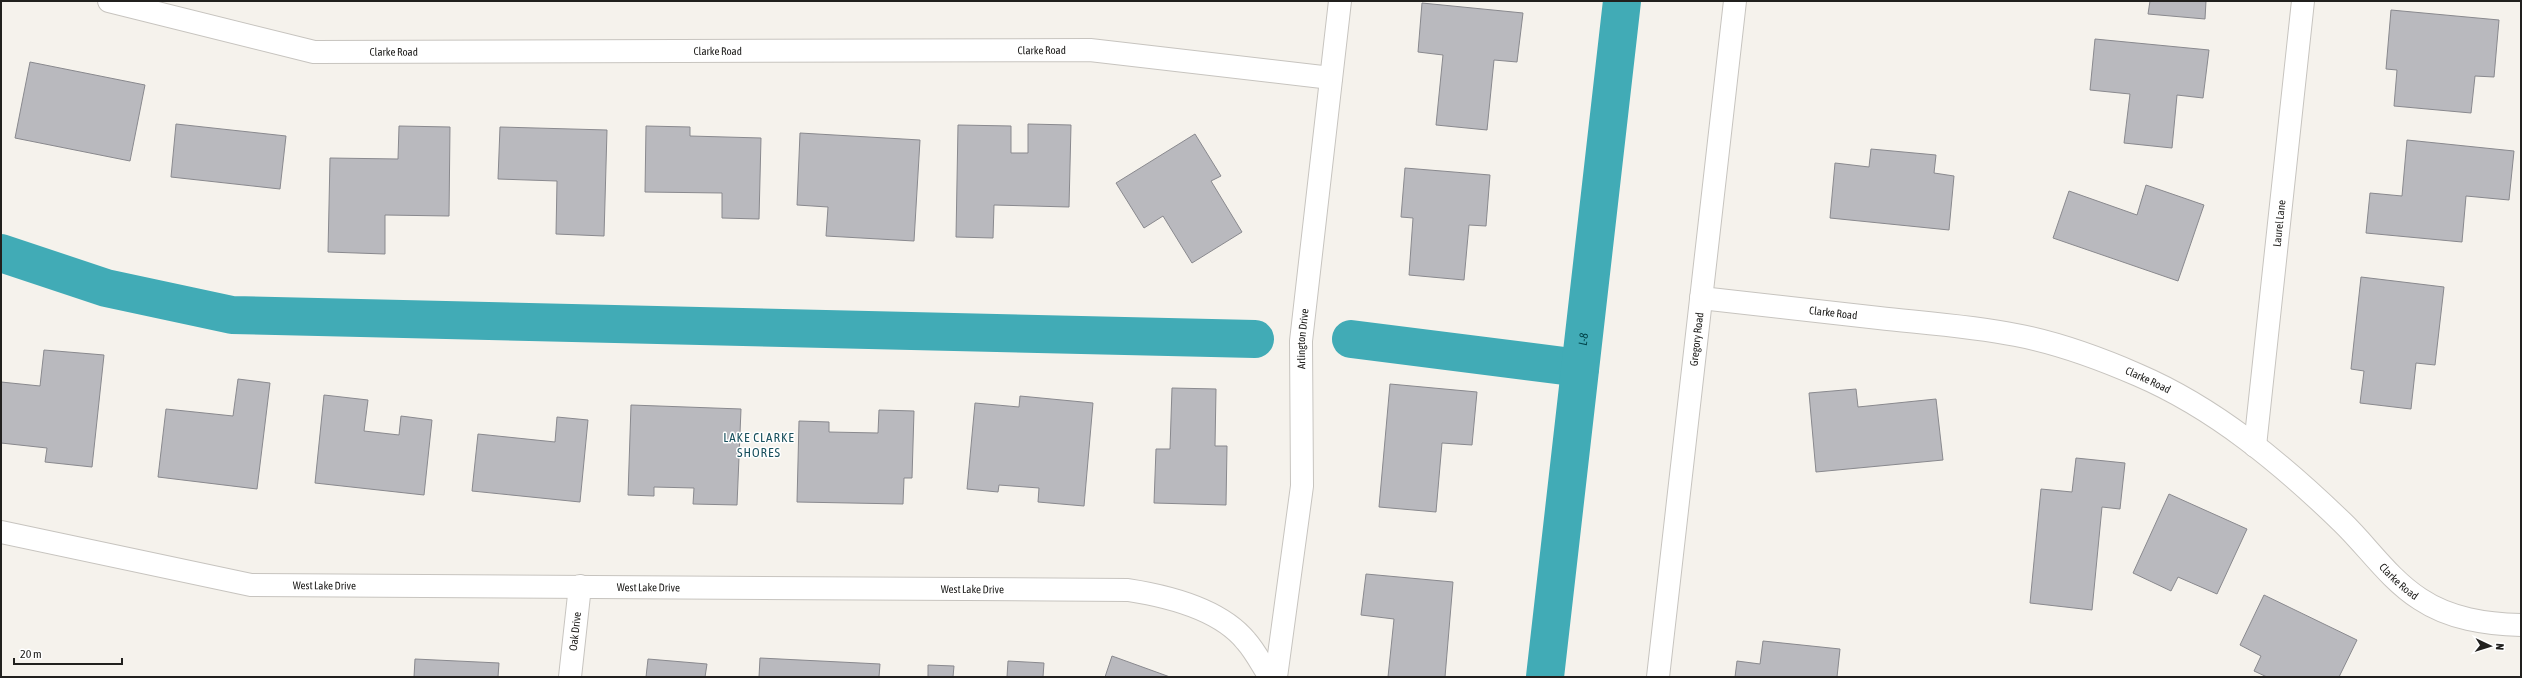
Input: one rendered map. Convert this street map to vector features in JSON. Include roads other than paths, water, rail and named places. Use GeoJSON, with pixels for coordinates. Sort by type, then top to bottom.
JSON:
{"type":"FeatureCollection","features":[{"type":"Feature","properties":{"kind":"street","name":"Clarke Road"},"geometry":{"type":"LineString","coordinates":[[109,1],[314,52],[1090,50],[1331,78]]}},
{"type":"Feature","properties":{"kind":"street","name":"Arlington Drive"},"geometry":{"type":"LineString","coordinates":[[1276,677],[1302,486],[1301,341],[1340,1]]}},
{"type":"Feature","properties":{"kind":"street","name":"Gregory Road"},"geometry":{"type":"LineString","coordinates":[[1658,677],[1735,1]]}},
{"type":"Feature","properties":{"kind":"street","name":"Laurel Lane"},"geometry":{"type":"LineString","coordinates":[[2255,446],[2303,1]]}},
{"type":"Feature","properties":{"kind":"street","name":"Clarke Road"},"geometry":{"type":"LineString","coordinates":[[1701,298],[1965,327],[2016,335],[2066,348],[2139,375],[2208,412],[2255,446],[2342,522],[2400,583],[2420,600],[2444,612],[2470,620],[2521,626]]}},
{"type":"Feature","properties":{"kind":"street","name":"West Lake Drive"},"geometry":{"type":"LineString","coordinates":[[1,532],[251,585],[1128,590],[1179,601],[1203,610],[1246,640],[1270,677]]}},
{"type":"Feature","properties":{"kind":"street","name":"Oak Drive"},"geometry":{"type":"LineString","coordinates":[[570,677],[580,586]]}},
{"type":"Feature","properties":{"kind":"waterway","name":"L-8"},"geometry":{"type":"LineString","coordinates":[[1545,677],[1622,1]]}},
{"type":"Feature","properties":{"kind":"waterway"},"geometry":{"type":"LineString","coordinates":[[1,253],[106,288],[232,315],[1255,339]]}},
{"type":"Feature","properties":{"kind":"waterway"},"geometry":{"type":"LineString","coordinates":[[1351,339],[1580,368]]}},
{"type":"Feature","properties":{"kind":"district","name":"LAKE CLARKE SHORES"},"geometry":{"type":"Point","coordinates":[759,444]}}]}
